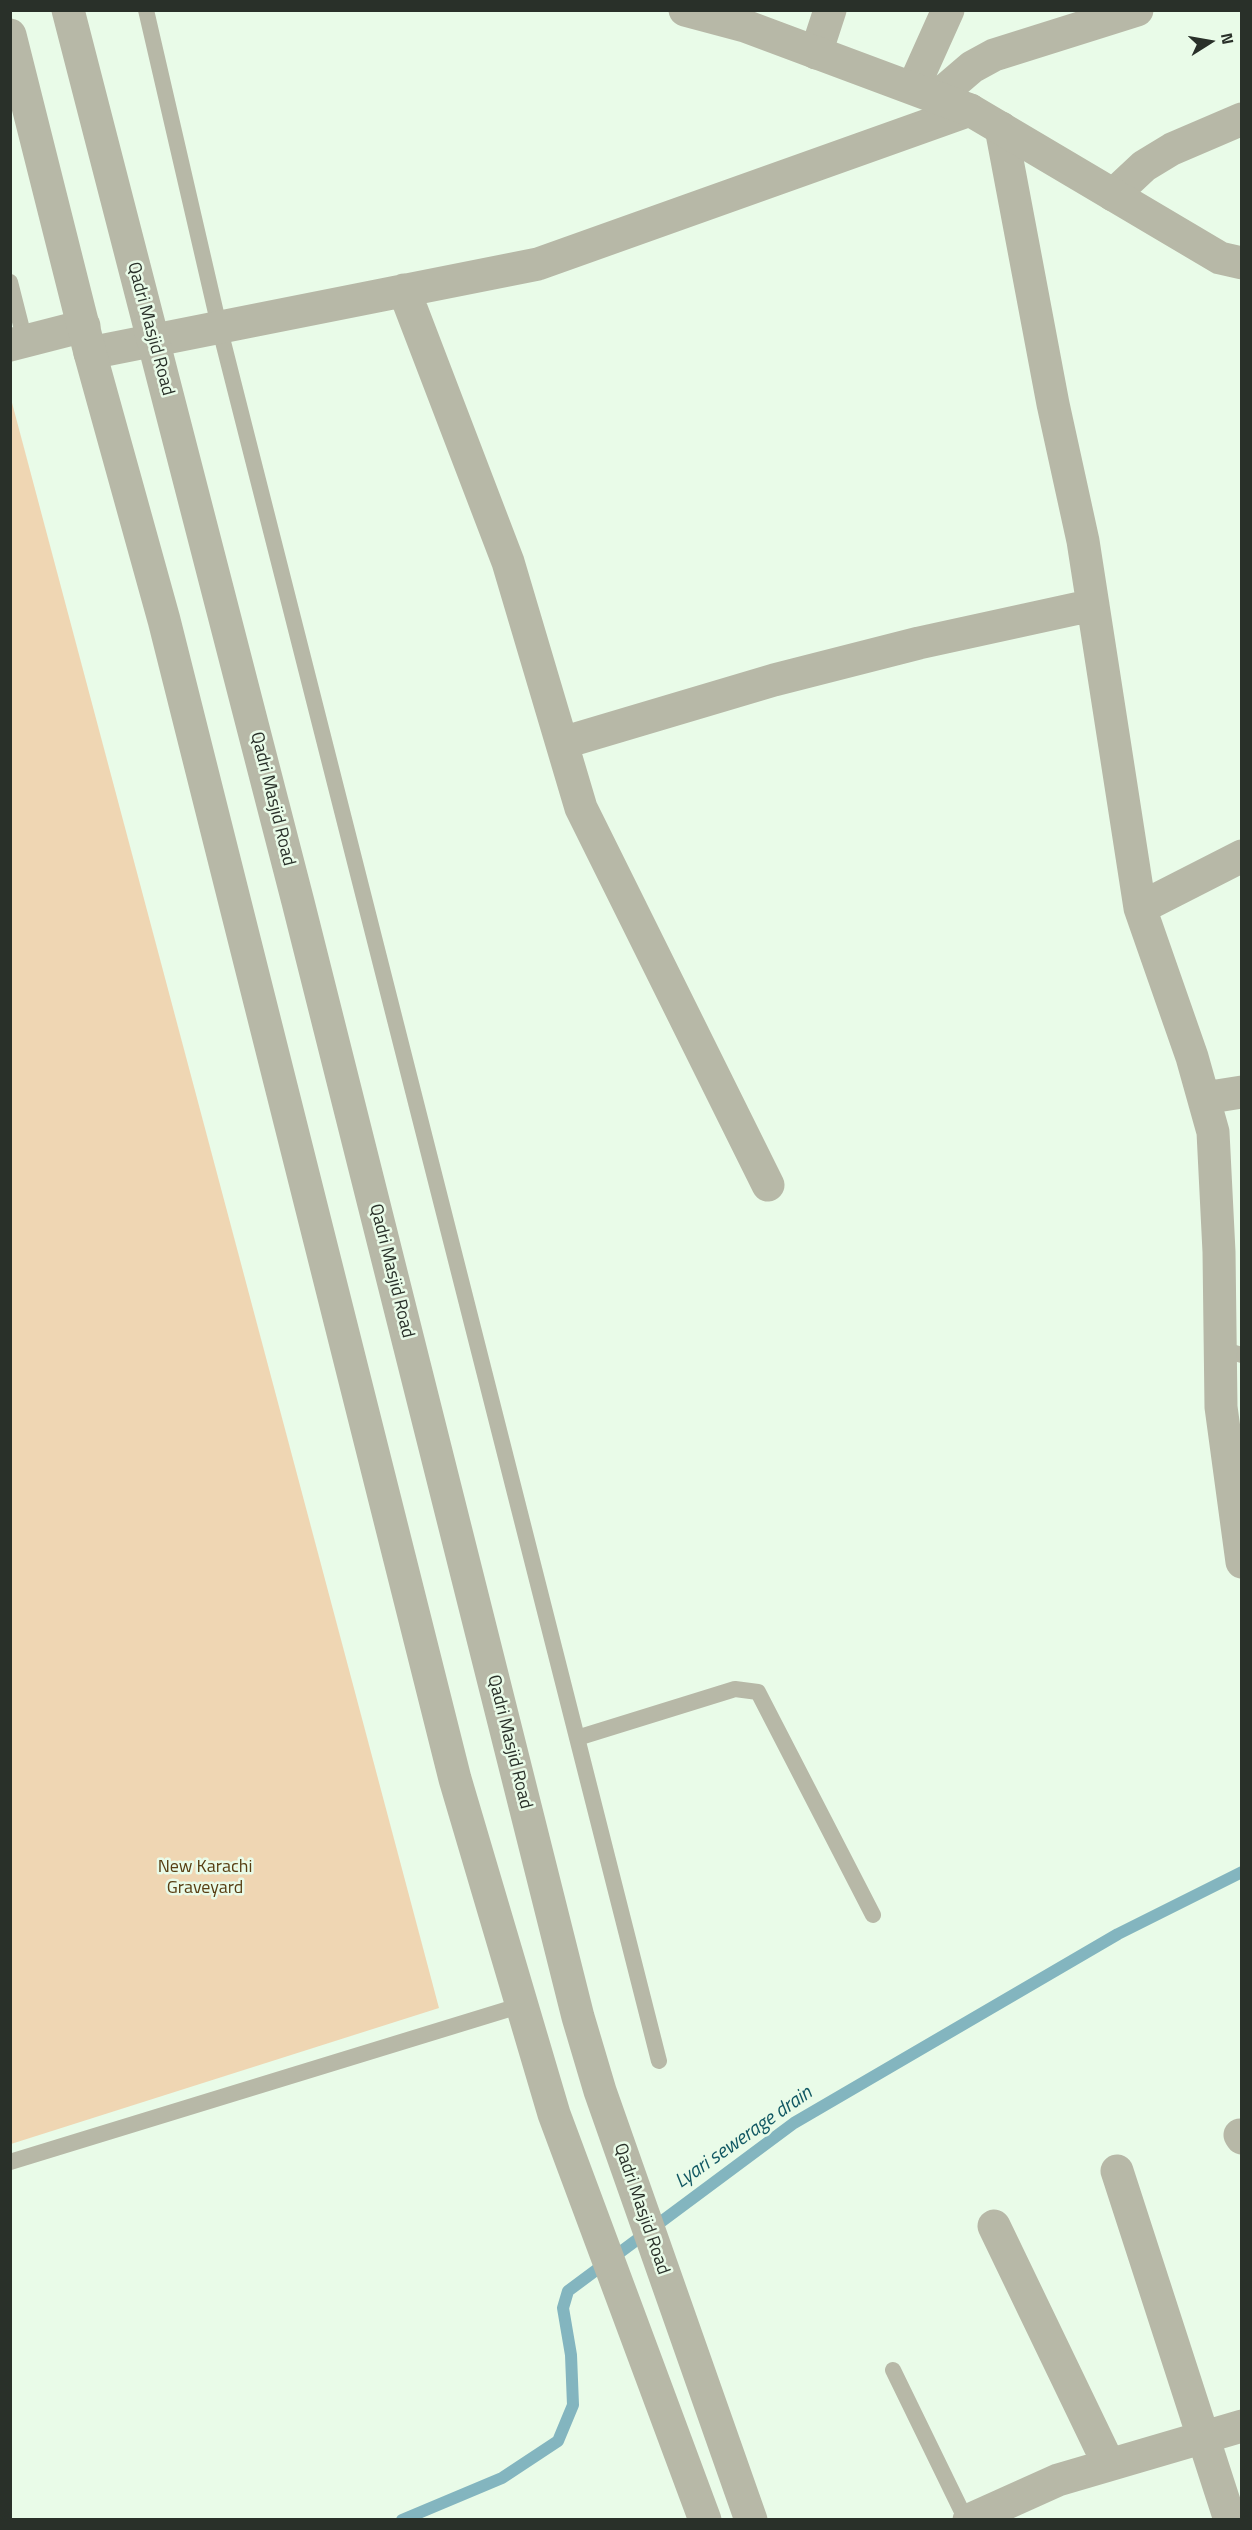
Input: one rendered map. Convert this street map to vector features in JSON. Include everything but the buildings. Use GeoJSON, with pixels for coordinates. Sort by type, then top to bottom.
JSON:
{"type":"FeatureCollection","features":[{"type":"Feature","properties":{"kind":"street","name":"Qadri Masjid Road"},"geometry":{"type":"LineString","coordinates":[[68,10],[301,913],[572,1994],[600,2091],[751,2520]]}},
{"type":"Feature","properties":{"kind":"street"},"geometry":{"type":"LineString","coordinates":[[685,10],[745,26],[970,110],[1220,258],[1242,263]]}},
{"type":"Feature","properties":{"kind":"street"},"geometry":{"type":"LineString","coordinates":[[816,53],[830,10]]}},
{"type":"Feature","properties":{"kind":"street"},"geometry":{"type":"LineString","coordinates":[[925,93],[948,10]]}},
{"type":"Feature","properties":{"kind":"street"},"geometry":{"type":"LineString","coordinates":[[925,93],[994,55],[1137,10]]}},
{"type":"Feature","properties":{"kind":"street"},"geometry":{"type":"LineString","coordinates":[[12,49],[87,340],[164,620],[455,1779],[554,2114],[705,2520]]}},
{"type":"Feature","properties":{"kind":"street"},"geometry":{"type":"LineString","coordinates":[[18,343],[154,340],[538,264],[970,110]]}},
{"type":"Feature","properties":{"kind":"street"},"geometry":{"type":"LineString","coordinates":[[1113,195],[1144,166],[1172,149],[1242,119]]}},
{"type":"Feature","properties":{"kind":"street"},"geometry":{"type":"LineString","coordinates":[[1001,128],[1093,605],[1140,908],[1192,1057],[1213,1132],[1219,1252],[1231,1352],[1221,1407],[1242,1562]]}},
{"type":"Feature","properties":{"kind":"street"},"geometry":{"type":"LineString","coordinates":[[404,290],[508,562],[581,808],[768,1185]]}},
{"type":"Feature","properties":{"kind":"street"},"geometry":{"type":"LineString","coordinates":[[562,743],[774,680],[886,651],[1093,605]]}},
{"type":"Feature","properties":{"kind":"street"},"geometry":{"type":"LineString","coordinates":[[1140,908],[1242,856]]}},
{"type":"Feature","properties":{"kind":"street"},"geometry":{"type":"LineString","coordinates":[[1204,1098],[1242,1092]]}},
{"type":"Feature","properties":{"kind":"street"},"geometry":{"type":"LineString","coordinates":[[1117,2171],[1230,2520]]}},
{"type":"Feature","properties":{"kind":"street"},"geometry":{"type":"LineString","coordinates":[[994,2226],[1109,2465]]}},
{"type":"Feature","properties":{"kind":"street"},"geometry":{"type":"LineString","coordinates":[[967,2520],[1058,2480],[1242,2426]]}},
{"type":"Feature","properties":{"kind":"lane"},"geometry":{"type":"LineString","coordinates":[[146,10],[219,326],[659,2061]]}},
{"type":"Feature","properties":{"kind":"lane"},"geometry":{"type":"LineString","coordinates":[[10,282],[18,343]]}},
{"type":"Feature","properties":{"kind":"lane"},"geometry":{"type":"LineString","coordinates":[[578,1738],[735,1689],[758,1692],[873,1915]]}},
{"type":"Feature","properties":{"kind":"lane"},"geometry":{"type":"LineString","coordinates":[[10,2162],[522,2005]]}},
{"type":"Feature","properties":{"kind":"lane"},"geometry":{"type":"LineString","coordinates":[[893,2370],[967,2520]]}},
{"type":"Feature","properties":{"kind":"green space","name":"New Karachi Graveyard"},"geometry":{"type":"Polygon","coordinates":[[[11,399],[439,2008],[10,2144],[11,399]]]}},
{"type":"Feature","properties":{"kind":"waterway","name":"Lyari sewerage drain"},"geometry":{"type":"LineString","coordinates":[[402,2520],[502,2478],[558,2441],[573,2405],[571,2355],[563,2308],[568,2291],[794,2123],[1118,1934],[1242,1872]]}}]}
